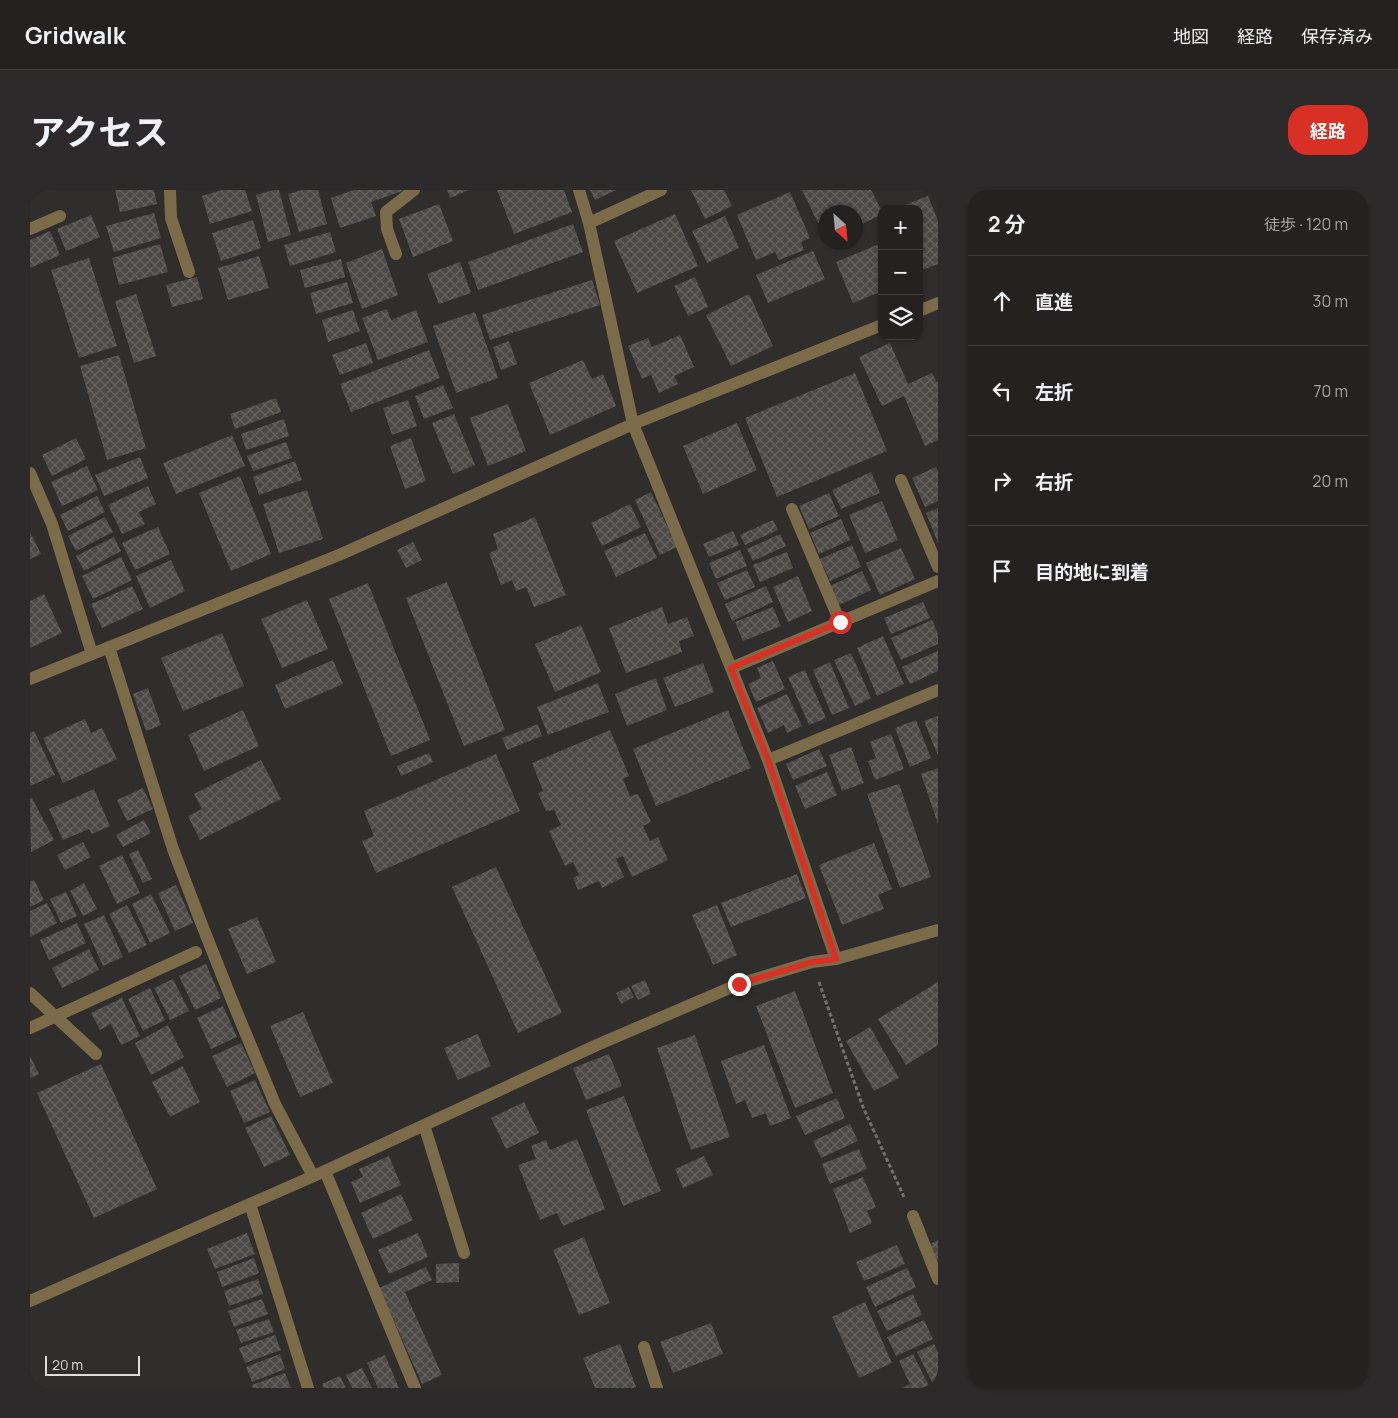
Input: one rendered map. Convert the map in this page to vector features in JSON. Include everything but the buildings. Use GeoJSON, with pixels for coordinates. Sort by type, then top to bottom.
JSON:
{"type":"FeatureCollection","features":[{"type":"Feature","properties":{"kind":"street"},"geometry":{"type":"LineString","coordinates":[[170,190],[171,218],[189,272]]}},
{"type":"Feature","properties":{"kind":"street"},"geometry":{"type":"LineString","coordinates":[[396,254],[387,229],[386,212],[414,190]]}},
{"type":"Feature","properties":{"kind":"street"},"geometry":{"type":"LineString","coordinates":[[579,190],[589,223],[633,424],[768,760],[836,959]]}},
{"type":"Feature","properties":{"kind":"street"},"geometry":{"type":"LineString","coordinates":[[589,223],[661,190]]}},
{"type":"Feature","properties":{"kind":"street"},"geometry":{"type":"LineString","coordinates":[[30,229],[60,216]]}},
{"type":"Feature","properties":{"kind":"street"},"geometry":{"type":"LineString","coordinates":[[923,309],[938,303]]}},
{"type":"Feature","properties":{"kind":"street"},"geometry":{"type":"LineString","coordinates":[[30,680],[339,555],[633,424],[878,327]]}},
{"type":"Feature","properties":{"kind":"street"},"geometry":{"type":"LineString","coordinates":[[30,473],[52,524],[92,654]]}},
{"type":"Feature","properties":{"kind":"street"},"geometry":{"type":"LineString","coordinates":[[901,480],[938,567]]}},
{"type":"Feature","properties":{"kind":"street"},"geometry":{"type":"LineString","coordinates":[[792,509],[840,622]]}},
{"type":"Feature","properties":{"kind":"street"},"geometry":{"type":"LineString","coordinates":[[731,668],[938,581]]}},
{"type":"Feature","properties":{"kind":"street"},"geometry":{"type":"LineString","coordinates":[[108,647],[173,849],[275,1104],[313,1176]]}},
{"type":"Feature","properties":{"kind":"street"},"geometry":{"type":"LineString","coordinates":[[768,760],[938,690]]}},
{"type":"Feature","properties":{"kind":"street"},"geometry":{"type":"LineString","coordinates":[[30,1301],[325,1171],[597,1045],[739,984],[812,962],[836,959],[938,930]]}},
{"type":"Feature","properties":{"kind":"street"},"geometry":{"type":"LineString","coordinates":[[30,1028],[196,952]]}},
{"type":"Feature","properties":{"kind":"street"},"geometry":{"type":"LineString","coordinates":[[30,993],[96,1054]]}},
{"type":"Feature","properties":{"kind":"street"},"geometry":{"type":"LineString","coordinates":[[424,1125],[464,1253]]}},
{"type":"Feature","properties":{"kind":"street"},"geometry":{"type":"LineString","coordinates":[[325,1171],[414,1388]]}},
{"type":"Feature","properties":{"kind":"street"},"geometry":{"type":"LineString","coordinates":[[250,1204],[308,1388]]}},
{"type":"Feature","properties":{"kind":"street"},"geometry":{"type":"LineString","coordinates":[[913,1216],[938,1279]]}},
{"type":"Feature","properties":{"kind":"street"},"geometry":{"type":"LineString","coordinates":[[644,1347],[657,1388]]}},
{"type":"Feature","properties":{"kind":"path"},"geometry":{"type":"LineString","coordinates":[[812,962],[863,1107],[913,1216]]}},
{"type":"Feature","properties":{"kind":"route"},"geometry":{"type":"LineString","coordinates":[[739,984],[812,962],[836,959],[768,760],[731,668],[840,622]]}}]}
